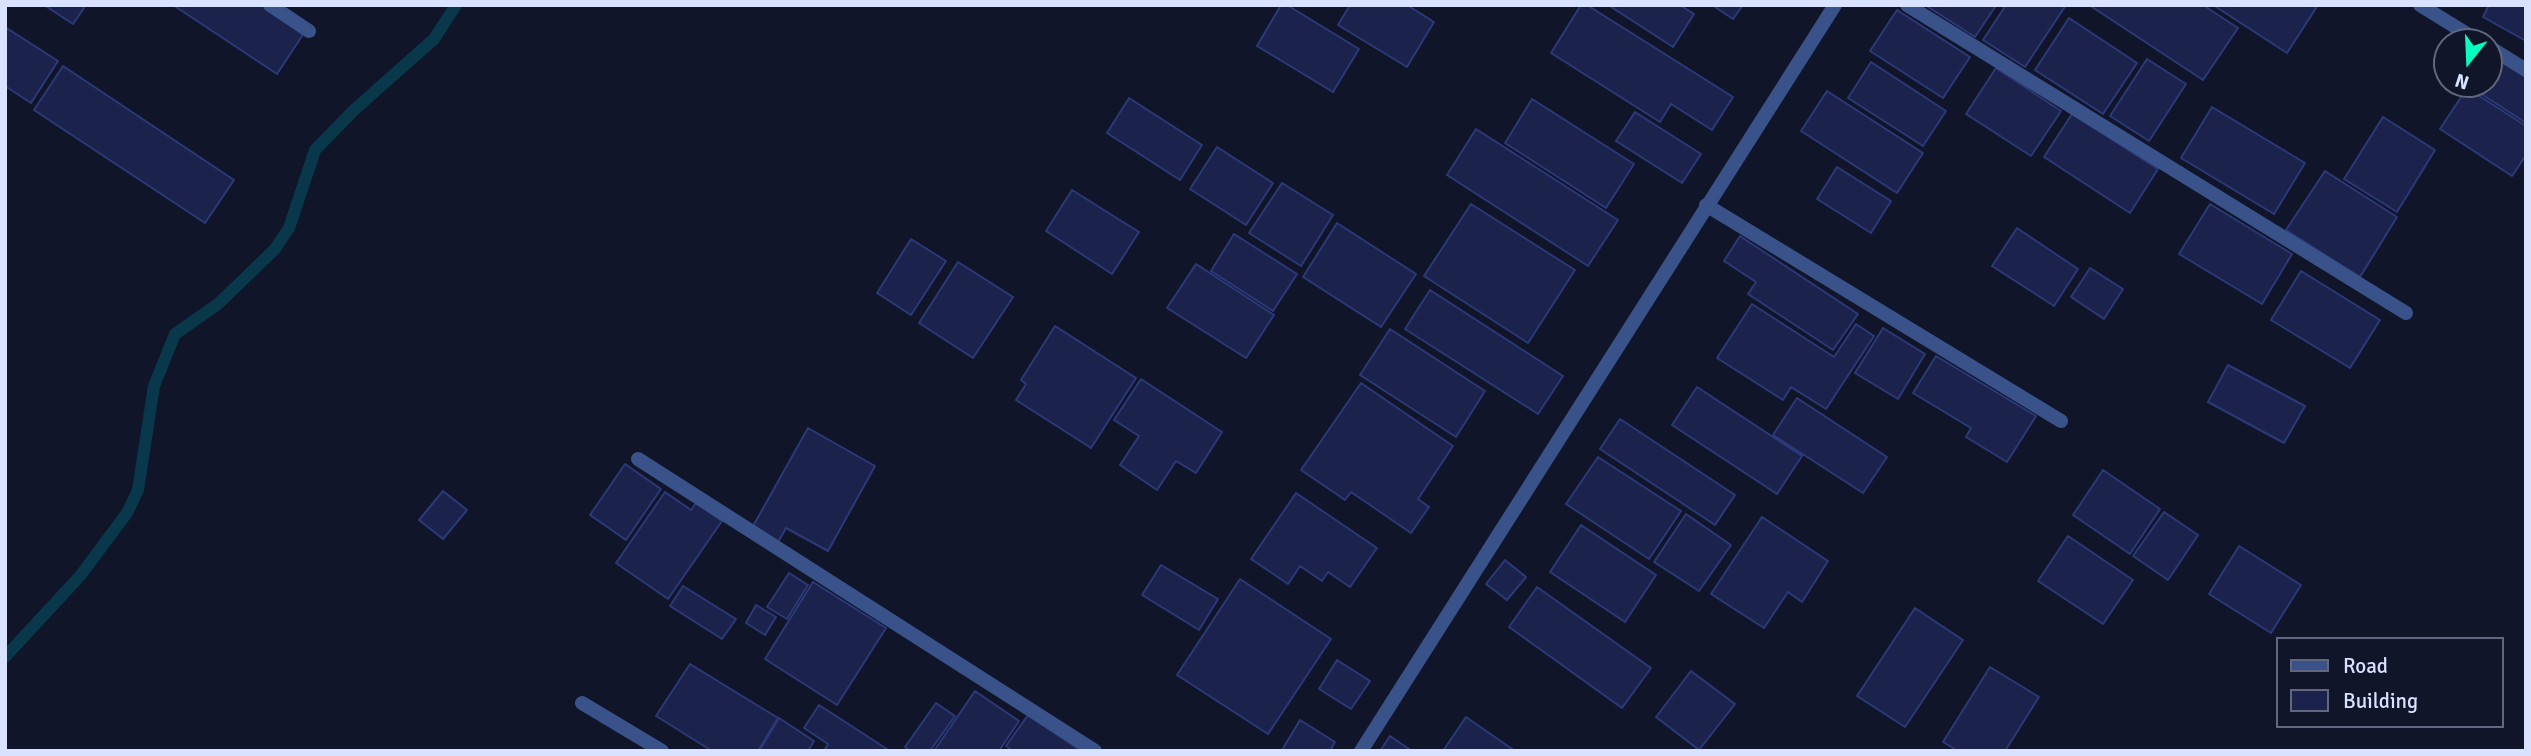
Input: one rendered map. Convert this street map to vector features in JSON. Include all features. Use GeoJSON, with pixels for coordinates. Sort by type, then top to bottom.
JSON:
{"type":"FeatureCollection","features":[{"type":"Feature","properties":{"kind":"street"},"geometry":{"type":"LineString","coordinates":[[270,5],[309,31]]}},
{"type":"Feature","properties":{"kind":"street"},"geometry":{"type":"LineString","coordinates":[[1361,751],[1835,5]]}},
{"type":"Feature","properties":{"kind":"street"},"geometry":{"type":"LineString","coordinates":[[1907,5],[2406,313]]}},
{"type":"Feature","properties":{"kind":"street"},"geometry":{"type":"LineString","coordinates":[[2420,5],[2457,28]]}},
{"type":"Feature","properties":{"kind":"street"},"geometry":{"type":"LineString","coordinates":[[2503,56],[2526,70]]}},
{"type":"Feature","properties":{"kind":"street"},"geometry":{"type":"LineString","coordinates":[[1706,205],[2061,421]]}},
{"type":"Feature","properties":{"kind":"street"},"geometry":{"type":"LineString","coordinates":[[638,459],[1095,751]]}},
{"type":"Feature","properties":{"kind":"street"},"geometry":{"type":"LineString","coordinates":[[582,702],[662,751]]}},
{"type":"Feature","properties":{"kind":"building"},"geometry":{"type":"Polygon","coordinates":[[[44,5],[86,5],[73,24],[44,5]]]}},
{"type":"Feature","properties":{"kind":"building"},"geometry":{"type":"Polygon","coordinates":[[[173,5],[262,5],[304,33],[277,74],[173,5]]]}},
{"type":"Feature","properties":{"kind":"building"},"geometry":{"type":"Polygon","coordinates":[[[1281,5],[1287,5],[1359,49],[1333,92],[1257,46],[1281,5]]]}},
{"type":"Feature","properties":{"kind":"building"},"geometry":{"type":"Polygon","coordinates":[[[1350,5],[1407,5],[1434,22],[1407,67],[1338,25],[1350,5]]]}},
{"type":"Feature","properties":{"kind":"building"},"geometry":{"type":"Polygon","coordinates":[[[1581,5],[1587,5],[1733,97],[1712,130],[1671,104],[1660,122],[1551,53],[1581,5]]]}},
{"type":"Feature","properties":{"kind":"building"},"geometry":{"type":"Polygon","coordinates":[[[1608,5],[1680,5],[1694,14],[1673,47],[1608,5]]]}},
{"type":"Feature","properties":{"kind":"building"},"geometry":{"type":"Polygon","coordinates":[[[1712,5],[1743,5],[1733,19],[1712,5]]]}},
{"type":"Feature","properties":{"kind":"building"},"geometry":{"type":"Polygon","coordinates":[[[1925,5],[1992,5],[1995,7],[1975,37],[1925,5]]]}},
{"type":"Feature","properties":{"kind":"building"},"geometry":{"type":"Polygon","coordinates":[[[2006,5],[2066,5],[2025,67],[1983,40],[2006,5]]]}},
{"type":"Feature","properties":{"kind":"building"},"geometry":{"type":"Polygon","coordinates":[[[2089,5],[2203,5],[2238,28],[2203,80],[2089,5]]]}},
{"type":"Feature","properties":{"kind":"building"},"geometry":{"type":"Polygon","coordinates":[[[2213,5],[2318,5],[2287,53],[2213,5]]]}},
{"type":"Feature","properties":{"kind":"building"},"geometry":{"type":"Polygon","coordinates":[[[2489,5],[2526,5],[2526,41],[2503,28],[2483,17],[2489,5]]]}},
{"type":"Feature","properties":{"kind":"building"},"geometry":{"type":"Polygon","coordinates":[[[1897,10],[1970,57],[1943,98],[1870,51],[1897,10]]]}},
{"type":"Feature","properties":{"kind":"building"},"geometry":{"type":"Polygon","coordinates":[[[2069,18],[2137,63],[2103,114],[2035,70],[2069,18]]]}},
{"type":"Feature","properties":{"kind":"building"},"geometry":{"type":"Polygon","coordinates":[[[5,27],[58,61],[31,103],[5,86],[5,27]]]}},
{"type":"Feature","properties":{"kind":"building"},"geometry":{"type":"Polygon","coordinates":[[[2147,59],[2186,84],[2149,141],[2110,116],[2147,59]]]}},
{"type":"Feature","properties":{"kind":"building"},"geometry":{"type":"Polygon","coordinates":[[[1871,62],[1946,111],[1923,146],[1848,98],[1871,62]]]}},
{"type":"Feature","properties":{"kind":"building"},"geometry":{"type":"Polygon","coordinates":[[[2503,63],[2526,77],[2526,123],[2487,98],[2503,98],[2503,63]]]}},
{"type":"Feature","properties":{"kind":"building"},"geometry":{"type":"Polygon","coordinates":[[[63,66],[234,180],[205,223],[34,110],[63,66]]]}},
{"type":"Feature","properties":{"kind":"building"},"geometry":{"type":"Polygon","coordinates":[[[1996,68],[2061,111],[2031,156],[1966,114],[1996,68]]]}},
{"type":"Feature","properties":{"kind":"building"},"geometry":{"type":"Polygon","coordinates":[[[1827,91],[1923,153],[1897,193],[1801,131],[1827,91]]]}},
{"type":"Feature","properties":{"kind":"building"},"geometry":{"type":"Polygon","coordinates":[[[1129,98],[1202,145],[1180,180],[1107,133],[1129,98]]]}},
{"type":"Feature","properties":{"kind":"building"},"geometry":{"type":"Polygon","coordinates":[[[2460,98],[2483,98],[2526,126],[2526,155],[2512,176],[2440,129],[2460,98]]]}},
{"type":"Feature","properties":{"kind":"building"},"geometry":{"type":"Polygon","coordinates":[[[1532,99],[1634,164],[1606,208],[1505,143],[1532,99]]]}},
{"type":"Feature","properties":{"kind":"building"},"geometry":{"type":"Polygon","coordinates":[[[2212,107],[2305,163],[2274,214],[2181,158],[2212,107]]]}},
{"type":"Feature","properties":{"kind":"building"},"geometry":{"type":"Polygon","coordinates":[[[1635,112],[1701,154],[1682,183],[1616,141],[1635,112]]]}},
{"type":"Feature","properties":{"kind":"building"},"geometry":{"type":"Polygon","coordinates":[[[2072,114],[2158,169],[2130,213],[2044,157],[2072,114]]]}},
{"type":"Feature","properties":{"kind":"building"},"geometry":{"type":"Polygon","coordinates":[[[2383,117],[2435,150],[2397,212],[2344,179],[2383,117]]]}},
{"type":"Feature","properties":{"kind":"building"},"geometry":{"type":"Polygon","coordinates":[[[1476,129],[1618,220],[1588,266],[1447,175],[1476,129]]]}},
{"type":"Feature","properties":{"kind":"building"},"geometry":{"type":"Polygon","coordinates":[[[1217,147],[1273,183],[1246,225],[1190,189],[1217,147]]]}},
{"type":"Feature","properties":{"kind":"building"},"geometry":{"type":"Polygon","coordinates":[[[1837,167],[1891,201],[1871,233],[1817,199],[1837,167]]]}},
{"type":"Feature","properties":{"kind":"building"},"geometry":{"type":"Polygon","coordinates":[[[2325,171],[2397,217],[2360,277],[2286,230],[2325,171]]]}},
{"type":"Feature","properties":{"kind":"building"},"geometry":{"type":"Polygon","coordinates":[[[1282,183],[1333,215],[1301,266],[1249,233],[1282,183]]]}},
{"type":"Feature","properties":{"kind":"building"},"geometry":{"type":"Polygon","coordinates":[[[1072,190],[1139,232],[1112,274],[1046,231],[1072,190]]]}},
{"type":"Feature","properties":{"kind":"building"},"geometry":{"type":"Polygon","coordinates":[[[1471,204],[1575,270],[1528,343],[1424,276],[1471,204]]]}},
{"type":"Feature","properties":{"kind":"building"},"geometry":{"type":"Polygon","coordinates":[[[2210,204],[2292,254],[2262,304],[2179,254],[2210,204]]]}},
{"type":"Feature","properties":{"kind":"building"},"geometry":{"type":"Polygon","coordinates":[[[1337,223],[1416,274],[1381,327],[1303,277],[1337,223]]]}},
{"type":"Feature","properties":{"kind":"building"},"geometry":{"type":"Polygon","coordinates":[[[2017,228],[2078,269],[2054,306],[1992,266],[2017,228]]]}},
{"type":"Feature","properties":{"kind":"building"},"geometry":{"type":"Polygon","coordinates":[[[1234,234],[1297,274],[1273,311],[1211,271],[1234,234]]]}},
{"type":"Feature","properties":{"kind":"building"},"geometry":{"type":"Polygon","coordinates":[[[1740,236],[1858,314],[1833,350],[1748,294],[1756,282],[1724,261],[1740,236]]]}},
{"type":"Feature","properties":{"kind":"building"},"geometry":{"type":"Polygon","coordinates":[[[911,239],[946,261],[911,315],[877,293],[911,239]]]}},
{"type":"Feature","properties":{"kind":"building"},"geometry":{"type":"Polygon","coordinates":[[[958,262],[1013,297],[973,358],[919,323],[958,262]]]}},
{"type":"Feature","properties":{"kind":"building"},"geometry":{"type":"Polygon","coordinates":[[[1196,264],[1274,315],[1246,358],[1167,308],[1196,264]]]}},
{"type":"Feature","properties":{"kind":"building"},"geometry":{"type":"Polygon","coordinates":[[[2090,268],[2123,289],[2104,319],[2071,297],[2090,268]]]}},
{"type":"Feature","properties":{"kind":"building"},"geometry":{"type":"Polygon","coordinates":[[[2301,271],[2380,320],[2350,368],[2271,320],[2301,271]]]}},
{"type":"Feature","properties":{"kind":"building"},"geometry":{"type":"Polygon","coordinates":[[[1430,290],[1563,376],[1538,414],[1405,329],[1430,290]]]}},
{"type":"Feature","properties":{"kind":"building"},"geometry":{"type":"Polygon","coordinates":[[[1752,304],[1834,357],[1856,324],[1874,336],[1826,409],[1791,387],[1783,400],[1717,358],[1752,304]]]}},
{"type":"Feature","properties":{"kind":"building"},"geometry":{"type":"Polygon","coordinates":[[[1055,326],[1136,378],[1091,448],[1016,400],[1026,384],[1021,380],[1055,326]]]}},
{"type":"Feature","properties":{"kind":"building"},"geometry":{"type":"Polygon","coordinates":[[[1883,328],[1925,354],[1898,399],[1855,373],[1883,328]]]}},
{"type":"Feature","properties":{"kind":"building"},"geometry":{"type":"Polygon","coordinates":[[[1390,329],[1485,391],[1456,437],[1360,375],[1390,329]]]}},
{"type":"Feature","properties":{"kind":"building"},"geometry":{"type":"Polygon","coordinates":[[[1936,356],[2036,416],[2007,462],[1966,437],[1971,428],[1913,393],[1936,356]]]}},
{"type":"Feature","properties":{"kind":"building"},"geometry":{"type":"Polygon","coordinates":[[[2228,365],[2305,406],[2284,443],[2208,402],[2228,365]]]}},
{"type":"Feature","properties":{"kind":"building"},"geometry":{"type":"Polygon","coordinates":[[[1141,379],[1222,432],[1196,473],[1176,461],[1157,490],[1120,465],[1139,436],[1114,420],[1141,379]]]}},
{"type":"Feature","properties":{"kind":"building"},"geometry":{"type":"Polygon","coordinates":[[[1361,383],[1453,446],[1418,499],[1429,507],[1411,533],[1351,492],[1345,500],[1301,470],[1361,383]]]}},
{"type":"Feature","properties":{"kind":"building"},"geometry":{"type":"Polygon","coordinates":[[[1697,387],[1802,456],[1777,494],[1672,425],[1697,387]]]}},
{"type":"Feature","properties":{"kind":"building"},"geometry":{"type":"Polygon","coordinates":[[[1797,398],[1887,457],[1863,493],[1773,435],[1797,398]]]}},
{"type":"Feature","properties":{"kind":"building"},"geometry":{"type":"Polygon","coordinates":[[[1620,419],[1735,495],[1715,525],[1600,449],[1620,419]]]}},
{"type":"Feature","properties":{"kind":"building"},"geometry":{"type":"Polygon","coordinates":[[[808,428],[875,466],[828,551],[786,528],[778,542],[752,528],[808,428]]]}},
{"type":"Feature","properties":{"kind":"building"},"geometry":{"type":"Polygon","coordinates":[[[1598,457],[1681,511],[1649,559],[1566,504],[1598,457]]]}},
{"type":"Feature","properties":{"kind":"building"},"geometry":{"type":"Polygon","coordinates":[[[625,464],[661,489],[626,540],[590,515],[625,464]]]}},
{"type":"Feature","properties":{"kind":"building"},"geometry":{"type":"Polygon","coordinates":[[[2103,470],[2160,509],[2130,554],[2073,515],[2103,470]]]}},
{"type":"Feature","properties":{"kind":"building"},"geometry":{"type":"Polygon","coordinates":[[[443,491],[467,510],[443,539],[419,520],[443,491]]]}},
{"type":"Feature","properties":{"kind":"building"},"geometry":{"type":"Polygon","coordinates":[[[665,492],[691,510],[696,503],[722,521],[668,599],[616,563],[665,492]]]}},
{"type":"Feature","properties":{"kind":"building"},"geometry":{"type":"Polygon","coordinates":[[[1296,493],[1377,548],[1350,587],[1328,572],[1322,581],[1300,566],[1288,584],[1251,559],[1296,493]]]}},
{"type":"Feature","properties":{"kind":"building"},"geometry":{"type":"Polygon","coordinates":[[[2164,512],[2198,535],[2168,580],[2133,556],[2164,512]]]}},
{"type":"Feature","properties":{"kind":"building"},"geometry":{"type":"Polygon","coordinates":[[[1686,514],[1731,545],[1699,591],[1654,562],[1686,514]]]}},
{"type":"Feature","properties":{"kind":"building"},"geometry":{"type":"Polygon","coordinates":[[[1762,517],[1828,561],[1802,602],[1788,592],[1764,628],[1711,594],[1762,517]]]}},
{"type":"Feature","properties":{"kind":"building"},"geometry":{"type":"Polygon","coordinates":[[[1581,525],[1656,575],[1625,622],[1550,572],[1581,525]]]}},
{"type":"Feature","properties":{"kind":"building"},"geometry":{"type":"Polygon","coordinates":[[[2068,536],[2133,580],[2103,624],[2038,581],[2068,536]]]}},
{"type":"Feature","properties":{"kind":"building"},"geometry":{"type":"Polygon","coordinates":[[[2239,546],[2301,585],[2271,633],[2209,594],[2239,546]]]}},
{"type":"Feature","properties":{"kind":"building"},"geometry":{"type":"Polygon","coordinates":[[[1505,560],[1526,577],[1507,600],[1486,584],[1505,560]]]}},
{"type":"Feature","properties":{"kind":"building"},"geometry":{"type":"Polygon","coordinates":[[[1161,565],[1218,599],[1199,630],[1142,595],[1161,565]]]}},
{"type":"Feature","properties":{"kind":"building"},"geometry":{"type":"Polygon","coordinates":[[[789,573],[808,585],[787,619],[767,607],[789,573]]]}},
{"type":"Feature","properties":{"kind":"building"},"geometry":{"type":"Polygon","coordinates":[[[1240,579],[1331,639],[1268,734],[1177,675],[1240,579]]]}},
{"type":"Feature","properties":{"kind":"building"},"geometry":{"type":"Polygon","coordinates":[[[813,582],[886,628],[837,705],[765,659],[813,582]]]}},
{"type":"Feature","properties":{"kind":"building"},"geometry":{"type":"Polygon","coordinates":[[[683,586],[736,619],[722,639],[670,606],[683,586]]]}},
{"type":"Feature","properties":{"kind":"building"},"geometry":{"type":"Polygon","coordinates":[[[1537,587],[1651,668],[1622,708],[1509,627],[1537,587]]]}},
{"type":"Feature","properties":{"kind":"building"},"geometry":{"type":"Polygon","coordinates":[[[756,605],[776,617],[765,635],[746,623],[756,605]]]}},
{"type":"Feature","properties":{"kind":"building"},"geometry":{"type":"Polygon","coordinates":[[[1915,608],[1963,640],[1905,727],[1857,696],[1915,608]]]}},
{"type":"Feature","properties":{"kind":"building"},"geometry":{"type":"Polygon","coordinates":[[[1337,660],[1370,681],[1351,709],[1319,689],[1337,660]]]}},
{"type":"Feature","properties":{"kind":"building"},"geometry":{"type":"Polygon","coordinates":[[[690,664],[778,718],[758,751],[712,751],[656,716],[690,664]]]}},
{"type":"Feature","properties":{"kind":"building"},"geometry":{"type":"Polygon","coordinates":[[[1990,667],[2039,697],[2005,751],[1958,751],[1943,742],[1990,667]]]}},
{"type":"Feature","properties":{"kind":"building"},"geometry":{"type":"Polygon","coordinates":[[[1691,671],[1735,704],[1699,750],[1656,717],[1691,671]]]}},
{"type":"Feature","properties":{"kind":"building"},"geometry":{"type":"Polygon","coordinates":[[[975,691],[1019,721],[999,751],[934,751],[975,691]]]}},
{"type":"Feature","properties":{"kind":"building"},"geometry":{"type":"Polygon","coordinates":[[[936,703],[955,716],[930,751],[910,751],[905,747],[936,703]]]}},
{"type":"Feature","properties":{"kind":"building"},"geometry":{"type":"Polygon","coordinates":[[[819,705],[890,751],[824,751],[828,744],[804,728],[819,705]]]}},
{"type":"Feature","properties":{"kind":"building"},"geometry":{"type":"Polygon","coordinates":[[[1028,715],[1081,751],[1013,751],[1006,746],[1028,715]]]}},
{"type":"Feature","properties":{"kind":"building"},"geometry":{"type":"Polygon","coordinates":[[[1466,717],[1515,751],[1443,751],[1466,717]]]}},
{"type":"Feature","properties":{"kind":"building"},"geometry":{"type":"Polygon","coordinates":[[[779,718],[814,741],[808,751],[759,751],[779,718]]]}},
{"type":"Feature","properties":{"kind":"building"},"geometry":{"type":"Polygon","coordinates":[[[1300,720],[1335,742],[1330,751],[1282,750],[1300,720]]]}},
{"type":"Feature","properties":{"kind":"building"},"geometry":{"type":"Polygon","coordinates":[[[1390,736],[1412,751],[1380,751],[1390,736]]]}},
{"type":"Feature","properties":{"kind":"waterway"},"geometry":{"type":"LineString","coordinates":[[5,657],[80,576],[127,513],[138,490],[154,386],[175,334],[218,304],[275,249],[289,228],[315,150],[354,110],[434,39],[456,5]]}}]}
